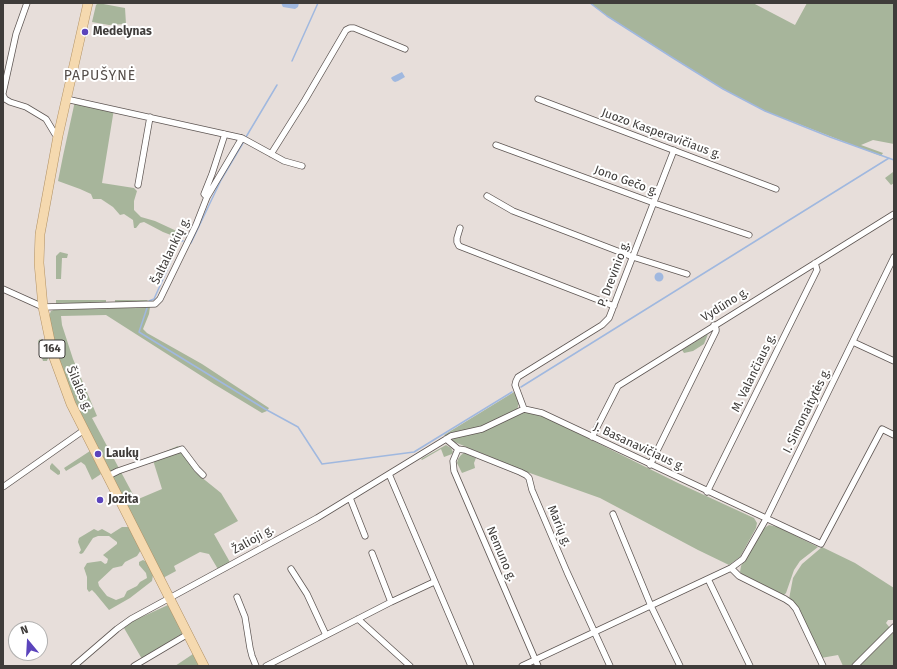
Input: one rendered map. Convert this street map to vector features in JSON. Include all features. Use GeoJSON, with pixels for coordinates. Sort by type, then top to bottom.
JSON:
{"type":"FeatureCollection","features":[{"type":"Feature","properties":{"kind":"main road","name":"Šilalės g."},"geometry":{"type":"LineString","coordinates":[[88,3],[58,136],[40,234],[39,263],[43,307],[58,372],[71,404],[204,666]]}},
{"type":"Feature","properties":{"kind":"street"},"geometry":{"type":"LineString","coordinates":[[27,3],[16,34],[3,94],[5,99],[10,102],[26,107],[46,118],[55,134],[58,136]]}},
{"type":"Feature","properties":{"kind":"street"},"geometry":{"type":"LineString","coordinates":[[271,154],[346,30],[354,28],[405,49]]}},
{"type":"Feature","properties":{"kind":"street"},"geometry":{"type":"LineString","coordinates":[[66,99],[242,138],[284,161],[302,166]]}},
{"type":"Feature","properties":{"kind":"street","name":"Juozo Kasperavičiaus g."},"geometry":{"type":"LineString","coordinates":[[538,99],[776,189]]}},
{"type":"Feature","properties":{"kind":"street"},"geometry":{"type":"LineString","coordinates":[[138,185],[150,118]]}},
{"type":"Feature","properties":{"kind":"street"},"geometry":{"type":"LineString","coordinates":[[208,196],[204,194],[225,134]]}},
{"type":"Feature","properties":{"kind":"street","name":"Šaltalankių g."},"geometry":{"type":"LineString","coordinates":[[43,307],[155,304],[160,299],[196,225],[208,196],[242,138]]}},
{"type":"Feature","properties":{"kind":"street","name":"Jono Gečo g."},"geometry":{"type":"LineString","coordinates":[[496,145],[654,203],[749,235]]}},
{"type":"Feature","properties":{"kind":"street","name":"P. Drevinio g."},"geometry":{"type":"LineString","coordinates":[[524,409],[515,385],[518,377],[606,322],[614,306],[674,150]]}},
{"type":"Feature","properties":{"kind":"street"},"geometry":{"type":"LineString","coordinates":[[487,196],[513,211],[633,256],[687,274]]}},
{"type":"Feature","properties":{"kind":"street","name":"Vydūno g."},"geometry":{"type":"LineString","coordinates":[[592,437],[618,386],[894,214]]}},
{"type":"Feature","properties":{"kind":"street"},"geometry":{"type":"LineString","coordinates":[[460,228],[457,238],[459,246],[614,306]]}},
{"type":"Feature","properties":{"kind":"street","name":"I. Simonaitytės g."},"geometry":{"type":"LineString","coordinates":[[732,568],[743,559],[766,519],[894,257]]}},
{"type":"Feature","properties":{"kind":"street","name":"M. Valančiaus g."},"geometry":{"type":"LineString","coordinates":[[707,492],[817,270],[815,263]]}},
{"type":"Feature","properties":{"kind":"street"},"geometry":{"type":"LineString","coordinates":[[3,289],[43,307]]}},
{"type":"Feature","properties":{"kind":"street"},"geometry":{"type":"LineString","coordinates":[[650,464],[716,331],[714,325]]}},
{"type":"Feature","properties":{"kind":"street"},"geometry":{"type":"LineString","coordinates":[[853,342],[894,361]]}},
{"type":"Feature","properties":{"kind":"street"},"geometry":{"type":"LineString","coordinates":[[446,439],[457,434],[482,429],[524,409]]}},
{"type":"Feature","properties":{"kind":"street","name":"J. Basanavičiaus g."},"geometry":{"type":"LineString","coordinates":[[524,409],[537,411],[707,492],[821,544],[882,429],[894,434]]}},
{"type":"Feature","properties":{"kind":"street"},"geometry":{"type":"LineString","coordinates":[[3,487],[84,430]]}},
{"type":"Feature","properties":{"kind":"street","name":"Marių g."},"geometry":{"type":"LineString","coordinates":[[446,439],[458,449],[465,450],[526,474],[529,478],[532,490],[567,572],[610,666]]}},
{"type":"Feature","properties":{"kind":"street","name":"Žalioji g."},"geometry":{"type":"LineString","coordinates":[[74,666],[124,623],[170,599],[350,498],[446,439]]}},
{"type":"Feature","properties":{"kind":"street"},"geometry":{"type":"LineString","coordinates":[[108,476],[118,471],[182,449],[203,475]]}},
{"type":"Feature","properties":{"kind":"street","name":"Nemuno g."},"geometry":{"type":"LineString","coordinates":[[458,449],[453,460],[454,471],[538,666]]}},
{"type":"Feature","properties":{"kind":"street"},"geometry":{"type":"LineString","coordinates":[[389,474],[471,666]]}},
{"type":"Feature","properties":{"kind":"street"},"geometry":{"type":"LineString","coordinates":[[350,498],[365,536]]}},
{"type":"Feature","properties":{"kind":"street"},"geometry":{"type":"LineString","coordinates":[[613,514],[651,606],[680,666]]}},
{"type":"Feature","properties":{"kind":"street"},"geometry":{"type":"LineString","coordinates":[[372,554],[391,602]]}},
{"type":"Feature","properties":{"kind":"street"},"geometry":{"type":"LineString","coordinates":[[522,666],[732,568],[739,576],[791,603],[796,609],[822,666]]}},
{"type":"Feature","properties":{"kind":"street"},"geometry":{"type":"LineString","coordinates":[[291,569],[307,594],[326,635]]}},
{"type":"Feature","properties":{"kind":"street"},"geometry":{"type":"LineString","coordinates":[[708,579],[750,666]]}},
{"type":"Feature","properties":{"kind":"street"},"geometry":{"type":"LineString","coordinates":[[266,666],[391,602],[434,582]]}},
{"type":"Feature","properties":{"kind":"street"},"geometry":{"type":"LineString","coordinates":[[237,597],[246,616],[250,648],[256,666]]}},
{"type":"Feature","properties":{"kind":"street"},"geometry":{"type":"LineString","coordinates":[[358,619],[410,666]]}},
{"type":"Feature","properties":{"kind":"street"},"geometry":{"type":"LineString","coordinates":[[855,666],[894,627]]}},
{"type":"Feature","properties":{"kind":"street"},"geometry":{"type":"LineString","coordinates":[[134,666],[188,634]]}},
{"type":"Feature","properties":{"kind":"green space"},"geometry":{"type":"Polygon","coordinates":[[[98,3],[125,8],[126,24],[109,25],[92,22],[96,5],[98,3]]]}},
{"type":"Feature","properties":{"kind":"green space"},"geometry":{"type":"Polygon","coordinates":[[[590,3],[753,3],[795,25],[807,3],[894,3],[894,144],[873,140],[861,145],[883,153],[881,156],[765,111],[723,89],[607,16],[590,3]]]}},
{"type":"Feature","properties":{"kind":"green space"},"geometry":{"type":"Polygon","coordinates":[[[133,27],[147,29],[146,37],[131,34],[133,27]]]}},
{"type":"Feature","properties":{"kind":"green space"},"geometry":{"type":"Polygon","coordinates":[[[75,101],[114,109],[102,183],[134,188],[137,191],[134,201],[134,210],[141,217],[155,221],[181,233],[183,235],[181,238],[163,232],[144,222],[140,223],[136,228],[134,228],[133,220],[124,214],[120,215],[113,207],[101,199],[93,199],[91,194],[58,181],[75,101]]]}},
{"type":"Feature","properties":{"kind":"green space"},"geometry":{"type":"Polygon","coordinates":[[[893,172],[894,183],[891,185],[885,178],[893,172]]]}},
{"type":"Feature","properties":{"kind":"green space"},"geometry":{"type":"Polygon","coordinates":[[[60,252],[68,254],[67,258],[62,258],[61,279],[56,279],[56,256],[60,252]]]}},
{"type":"Feature","properties":{"kind":"green space"},"geometry":{"type":"Polygon","coordinates":[[[56,300],[106,300],[106,304],[56,304],[56,300]]]}},
{"type":"Feature","properties":{"kind":"green space"},"geometry":{"type":"Polygon","coordinates":[[[115,300],[148,300],[146,302],[115,303],[115,300]]]}},
{"type":"Feature","properties":{"kind":"green space"},"geometry":{"type":"Polygon","coordinates":[[[150,307],[143,329],[147,333],[202,364],[269,408],[267,411],[262,413],[106,315],[61,316],[62,325],[73,359],[97,416],[92,418],[136,500],[162,489],[152,457],[178,446],[195,472],[221,493],[238,521],[214,534],[231,564],[219,571],[209,554],[200,552],[174,566],[176,571],[163,578],[77,408],[54,346],[49,316],[51,311],[56,309],[150,307]]]}},
{"type":"Feature","properties":{"kind":"green space"},"geometry":{"type":"Polygon","coordinates":[[[708,334],[704,344],[693,351],[684,353],[682,350],[708,334]]]}},
{"type":"Feature","properties":{"kind":"green space"},"geometry":{"type":"Polygon","coordinates":[[[40,339],[44,341],[48,358],[47,361],[43,361],[41,355],[38,341],[40,339]]]}},
{"type":"Feature","properties":{"kind":"green space"},"geometry":{"type":"Polygon","coordinates":[[[514,392],[519,403],[517,410],[477,428],[452,433],[446,436],[444,435],[514,392]]]}},
{"type":"Feature","properties":{"kind":"green space"},"geometry":{"type":"Polygon","coordinates":[[[523,412],[535,413],[549,419],[678,483],[754,518],[757,523],[756,528],[740,557],[729,565],[600,498],[527,472],[452,441],[453,437],[481,431],[523,412]]]}},
{"type":"Feature","properties":{"kind":"green space"},"geometry":{"type":"Polygon","coordinates":[[[446,445],[451,448],[453,452],[452,454],[444,457],[441,449],[422,460],[421,459],[446,445]]]}},
{"type":"Feature","properties":{"kind":"green space"},"geometry":{"type":"Polygon","coordinates":[[[90,451],[101,474],[92,480],[85,465],[81,462],[66,471],[64,468],[90,451]]]}},
{"type":"Feature","properties":{"kind":"green space"},"geometry":{"type":"Polygon","coordinates":[[[464,453],[476,458],[474,463],[475,468],[462,473],[457,463],[458,459],[464,453]]]}},
{"type":"Feature","properties":{"kind":"green space"},"geometry":{"type":"Polygon","coordinates":[[[52,463],[60,471],[60,474],[58,475],[50,469],[52,463]]]}},
{"type":"Feature","properties":{"kind":"green space"},"geometry":{"type":"Polygon","coordinates":[[[769,525],[778,527],[818,547],[800,561],[794,570],[784,595],[740,572],[741,566],[763,529],[769,525]]]}},
{"type":"Feature","properties":{"kind":"green space"},"geometry":{"type":"Polygon","coordinates":[[[122,527],[129,527],[141,550],[137,556],[125,562],[122,566],[113,568],[98,582],[99,586],[107,596],[116,600],[124,597],[127,591],[137,586],[140,582],[147,578],[146,573],[139,565],[139,562],[143,560],[147,562],[153,575],[152,581],[130,598],[109,610],[92,590],[89,592],[87,589],[87,577],[84,568],[87,563],[101,561],[105,564],[107,563],[108,559],[103,555],[117,544],[117,542],[109,536],[98,536],[93,538],[81,554],[79,553],[81,550],[78,542],[79,538],[94,529],[98,531],[102,529],[111,534],[122,527]]]}},
{"type":"Feature","properties":{"kind":"green space"},"geometry":{"type":"Polygon","coordinates":[[[822,547],[855,563],[894,588],[894,620],[888,620],[886,623],[890,628],[851,666],[843,666],[838,655],[821,658],[789,599],[793,578],[798,570],[802,564],[822,547]]]}},
{"type":"Feature","properties":{"kind":"green space"},"geometry":{"type":"Polygon","coordinates":[[[168,605],[183,633],[142,659],[124,628],[133,621],[168,605]]]}},
{"type":"Feature","properties":{"kind":"green space"},"geometry":{"type":"Polygon","coordinates":[[[894,632],[894,666],[859,666],[894,632]]]}},
{"type":"Feature","properties":{"kind":"green space"},"geometry":{"type":"Polygon","coordinates":[[[193,654],[199,666],[175,666],[193,654]]]}},
{"type":"Feature","properties":{"kind":"water"},"geometry":{"type":"Polygon","coordinates":[[[281,3],[299,3],[298,7],[295,9],[283,7],[281,3]]]}},
{"type":"Feature","properties":{"kind":"water"},"geometry":{"type":"Polygon","coordinates":[[[402,72],[405,77],[395,82],[393,81],[391,78],[392,77],[402,72]]]}},
{"type":"Feature","properties":{"kind":"water"},"geometry":{"type":"Polygon","coordinates":[[[659,272],[664,277],[659,282],[654,277],[659,272]]]}},
{"type":"Feature","properties":{"kind":"waterway"},"geometry":{"type":"LineString","coordinates":[[292,61],[318,3]]}},
{"type":"Feature","properties":{"kind":"waterway"},"geometry":{"type":"LineString","coordinates":[[590,3],[607,16],[723,89],[765,111],[830,137],[894,160]]}},
{"type":"Feature","properties":{"kind":"waterway"},"geometry":{"type":"LineString","coordinates":[[246,137],[277,85]]}},
{"type":"Feature","properties":{"kind":"waterway"},"geometry":{"type":"LineString","coordinates":[[191,243],[221,180],[243,143]]}},
{"type":"Feature","properties":{"kind":"waterway"},"geometry":{"type":"LineString","coordinates":[[521,387],[889,158]]}},
{"type":"Feature","properties":{"kind":"waterway"},"geometry":{"type":"LineString","coordinates":[[149,301],[154,299],[180,241],[183,241]]}},
{"type":"Feature","properties":{"kind":"waterway"},"geometry":{"type":"LineString","coordinates":[[147,308],[139,332],[265,409],[298,427],[322,464],[414,452],[512,392]]}},
{"type":"Feature","properties":{"kind":"place","name":"Medelynas"},"geometry":{"type":"Point","coordinates":[85,32]}},
{"type":"Feature","properties":{"kind":"place","name":"Laukų"},"geometry":{"type":"Point","coordinates":[98,454]}},
{"type":"Feature","properties":{"kind":"place","name":"Jozita"},"geometry":{"type":"Point","coordinates":[100,500]}},
{"type":"Feature","properties":{"kind":"district","name":"PAPUŠYNĖ"},"geometry":{"type":"Point","coordinates":[100,76]}}]}
